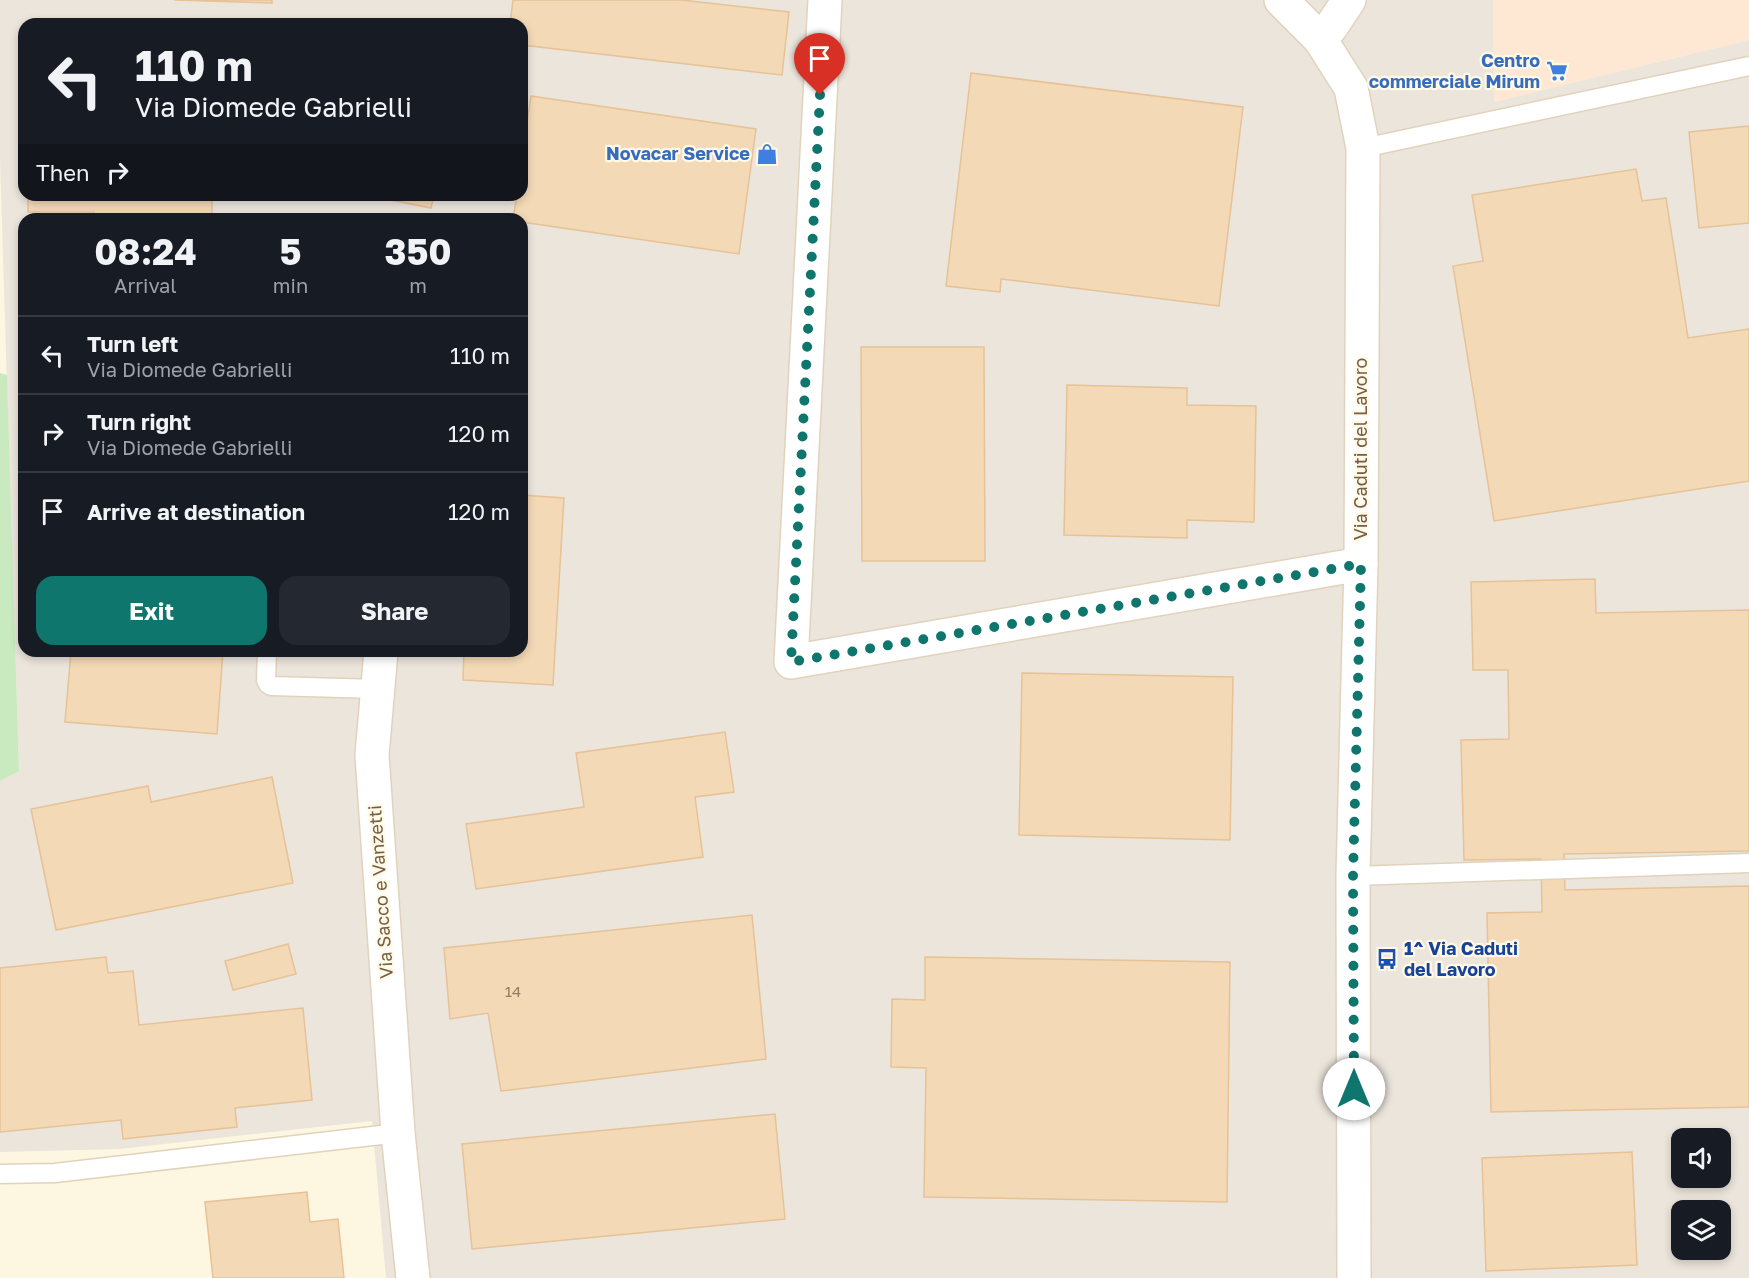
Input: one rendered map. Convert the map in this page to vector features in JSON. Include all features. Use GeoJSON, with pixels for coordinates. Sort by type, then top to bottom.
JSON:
{"type":"FeatureCollection","features":[{"type":"Feature","properties":{"kind":"street"},"geometry":{"type":"LineString","coordinates":[[825,0],[791,662],[1361,564]]}},
{"type":"Feature","properties":{"kind":"street","name":"Via Caduti del Lavoro"},"geometry":{"type":"LineString","coordinates":[[1281,0],[1320,39],[1351,88],[1363,148],[1361,564],[1353,876],[1354,1278]]}},
{"type":"Feature","properties":{"kind":"street"},"geometry":{"type":"LineString","coordinates":[[1320,39],[1349,0]]}},
{"type":"Feature","properties":{"kind":"street","name":"Via Sacco e Vanzetti"},"geometry":{"type":"LineString","coordinates":[[380,657],[372,755],[398,1133],[413,1278]]}},
{"type":"Feature","properties":{"kind":"lane"},"geometry":{"type":"LineString","coordinates":[[1363,148],[1749,66]]}},
{"type":"Feature","properties":{"kind":"lane"},"geometry":{"type":"LineString","coordinates":[[267,657],[266,680],[271,686],[377,689]]}},
{"type":"Feature","properties":{"kind":"lane"},"geometry":{"type":"LineString","coordinates":[[1353,876],[1749,863]]}},
{"type":"Feature","properties":{"kind":"lane"},"geometry":{"type":"LineString","coordinates":[[0,1174],[55,1173],[398,1133]]}},
{"type":"Feature","properties":{"kind":"shaded area"},"geometry":{"type":"Polygon","coordinates":[[[0,0],[1493,0],[1494,102],[1749,40],[1749,1278],[386,1278],[372,1121],[119,1149],[0,1152],[0,781],[19,770],[0,159],[0,0]]]}},
{"type":"Feature","properties":{"kind":"shaded area","name":"Centro commerciale Mirum"},"geometry":{"type":"Polygon","coordinates":[[[1493,0],[1749,0],[1749,40],[1494,102],[1493,0]]]}},
{"type":"Feature","properties":{"kind":"green space"},"geometry":{"type":"Polygon","coordinates":[[[0,373],[7,375],[19,771],[0,781],[0,373]]]}},
{"type":"Feature","properties":{"kind":"building"},"geometry":{"type":"Polygon","coordinates":[[[174,0],[272,0],[272,3],[174,0]]]}},
{"type":"Feature","properties":{"kind":"building"},"geometry":{"type":"Polygon","coordinates":[[[513,0],[681,0],[789,12],[782,75],[528,46],[528,18],[511,18],[513,0]]]}},
{"type":"Feature","properties":{"kind":"building"},"geometry":{"type":"Polygon","coordinates":[[[971,73],[1243,107],[1219,306],[1001,279],[1000,292],[946,286],[971,73]]]}},
{"type":"Feature","properties":{"kind":"building"},"geometry":{"type":"Polygon","coordinates":[[[531,96],[756,129],[739,254],[528,223],[528,213],[514,213],[516,201],[528,201],[528,116],[531,96]]]}},
{"type":"Feature","properties":{"kind":"building"},"geometry":{"type":"Polygon","coordinates":[[[1749,126],[1749,223],[1699,228],[1689,132],[1749,126]]]}},
{"type":"Feature","properties":{"kind":"building"},"geometry":{"type":"Polygon","coordinates":[[[1636,169],[1642,201],[1666,198],[1688,338],[1749,329],[1749,481],[1494,521],[1453,266],[1483,261],[1472,195],[1636,169]]]}},
{"type":"Feature","properties":{"kind":"building"},"geometry":{"type":"Polygon","coordinates":[[[28,201],[212,201],[212,213],[28,212],[28,201]]]}},
{"type":"Feature","properties":{"kind":"building"},"geometry":{"type":"Polygon","coordinates":[[[396,201],[433,201],[431,208],[396,201]]]}},
{"type":"Feature","properties":{"kind":"building"},"geometry":{"type":"Polygon","coordinates":[[[861,347],[984,347],[985,561],[862,561],[861,347]]]}},
{"type":"Feature","properties":{"kind":"building"},"geometry":{"type":"Polygon","coordinates":[[[1067,385],[1187,388],[1187,405],[1256,406],[1254,522],[1187,520],[1187,538],[1064,535],[1067,385]]]}},
{"type":"Feature","properties":{"kind":"building"},"geometry":{"type":"Polygon","coordinates":[[[528,495],[564,498],[553,685],[463,680],[464,657],[528,657],[528,495]]]}},
{"type":"Feature","properties":{"kind":"building"},"geometry":{"type":"Polygon","coordinates":[[[1595,579],[1596,613],[1749,610],[1749,851],[1564,854],[1565,890],[1749,886],[1749,1107],[1491,1112],[1487,913],[1542,912],[1541,859],[1464,860],[1461,740],[1509,739],[1508,670],[1473,670],[1471,582],[1595,579]]]}},
{"type":"Feature","properties":{"kind":"building"},"geometry":{"type":"Polygon","coordinates":[[[70,657],[223,657],[217,734],[65,722],[70,657]]]}},
{"type":"Feature","properties":{"kind":"building"},"geometry":{"type":"Polygon","coordinates":[[[1022,673],[1233,677],[1230,840],[1019,835],[1022,673]]]}},
{"type":"Feature","properties":{"kind":"building"},"geometry":{"type":"Polygon","coordinates":[[[725,732],[734,792],[695,797],[703,857],[476,889],[466,824],[584,807],[576,753],[725,732]]]}},
{"type":"Feature","properties":{"kind":"building"},"geometry":{"type":"Polygon","coordinates":[[[272,777],[293,883],[56,930],[31,809],[148,786],[151,802],[272,777]]]}},
{"type":"Feature","properties":{"kind":"building"},"geometry":{"type":"Polygon","coordinates":[[[752,915],[766,1059],[501,1091],[488,1013],[450,1019],[444,948],[752,915]]]}},
{"type":"Feature","properties":{"kind":"building"},"geometry":{"type":"Polygon","coordinates":[[[288,944],[296,974],[233,990],[225,961],[288,944]]]}},
{"type":"Feature","properties":{"kind":"building"},"geometry":{"type":"Polygon","coordinates":[[[106,957],[108,973],[133,971],[139,1025],[303,1008],[312,1100],[235,1108],[237,1127],[123,1139],[121,1120],[0,1132],[0,968],[106,957]]]}},
{"type":"Feature","properties":{"kind":"building"},"geometry":{"type":"Polygon","coordinates":[[[925,957],[1230,962],[1227,1202],[924,1197],[926,1068],[891,1067],[892,999],[925,1000],[925,957]]]}},
{"type":"Feature","properties":{"kind":"building"},"geometry":{"type":"Polygon","coordinates":[[[775,1114],[785,1219],[472,1249],[462,1144],[775,1114]]]}},
{"type":"Feature","properties":{"kind":"building"},"geometry":{"type":"Polygon","coordinates":[[[1632,1152],[1637,1265],[1486,1271],[1482,1158],[1632,1152]]]}},
{"type":"Feature","properties":{"kind":"building"},"geometry":{"type":"Polygon","coordinates":[[[307,1192],[310,1222],[338,1219],[344,1278],[213,1278],[205,1202],[307,1192]]]}},
{"type":"Feature","properties":{"kind":"place","name":"Centro commerciale Mirum"},"geometry":{"type":"Point","coordinates":[1557,71]}},
{"type":"Feature","properties":{"kind":"place","name":"Novacar Service"},"geometry":{"type":"Point","coordinates":[767,154]}},
{"type":"Feature","properties":{"kind":"place","name":"1^ Via Caduti del Lavoro"},"geometry":{"type":"Point","coordinates":[1387,959]}},
{"type":"Feature","properties":{"kind":"route"},"geometry":{"type":"LineString","coordinates":[[820,95],[791,662],[1361,564],[1353,876],[1354,1089]]}}]}
